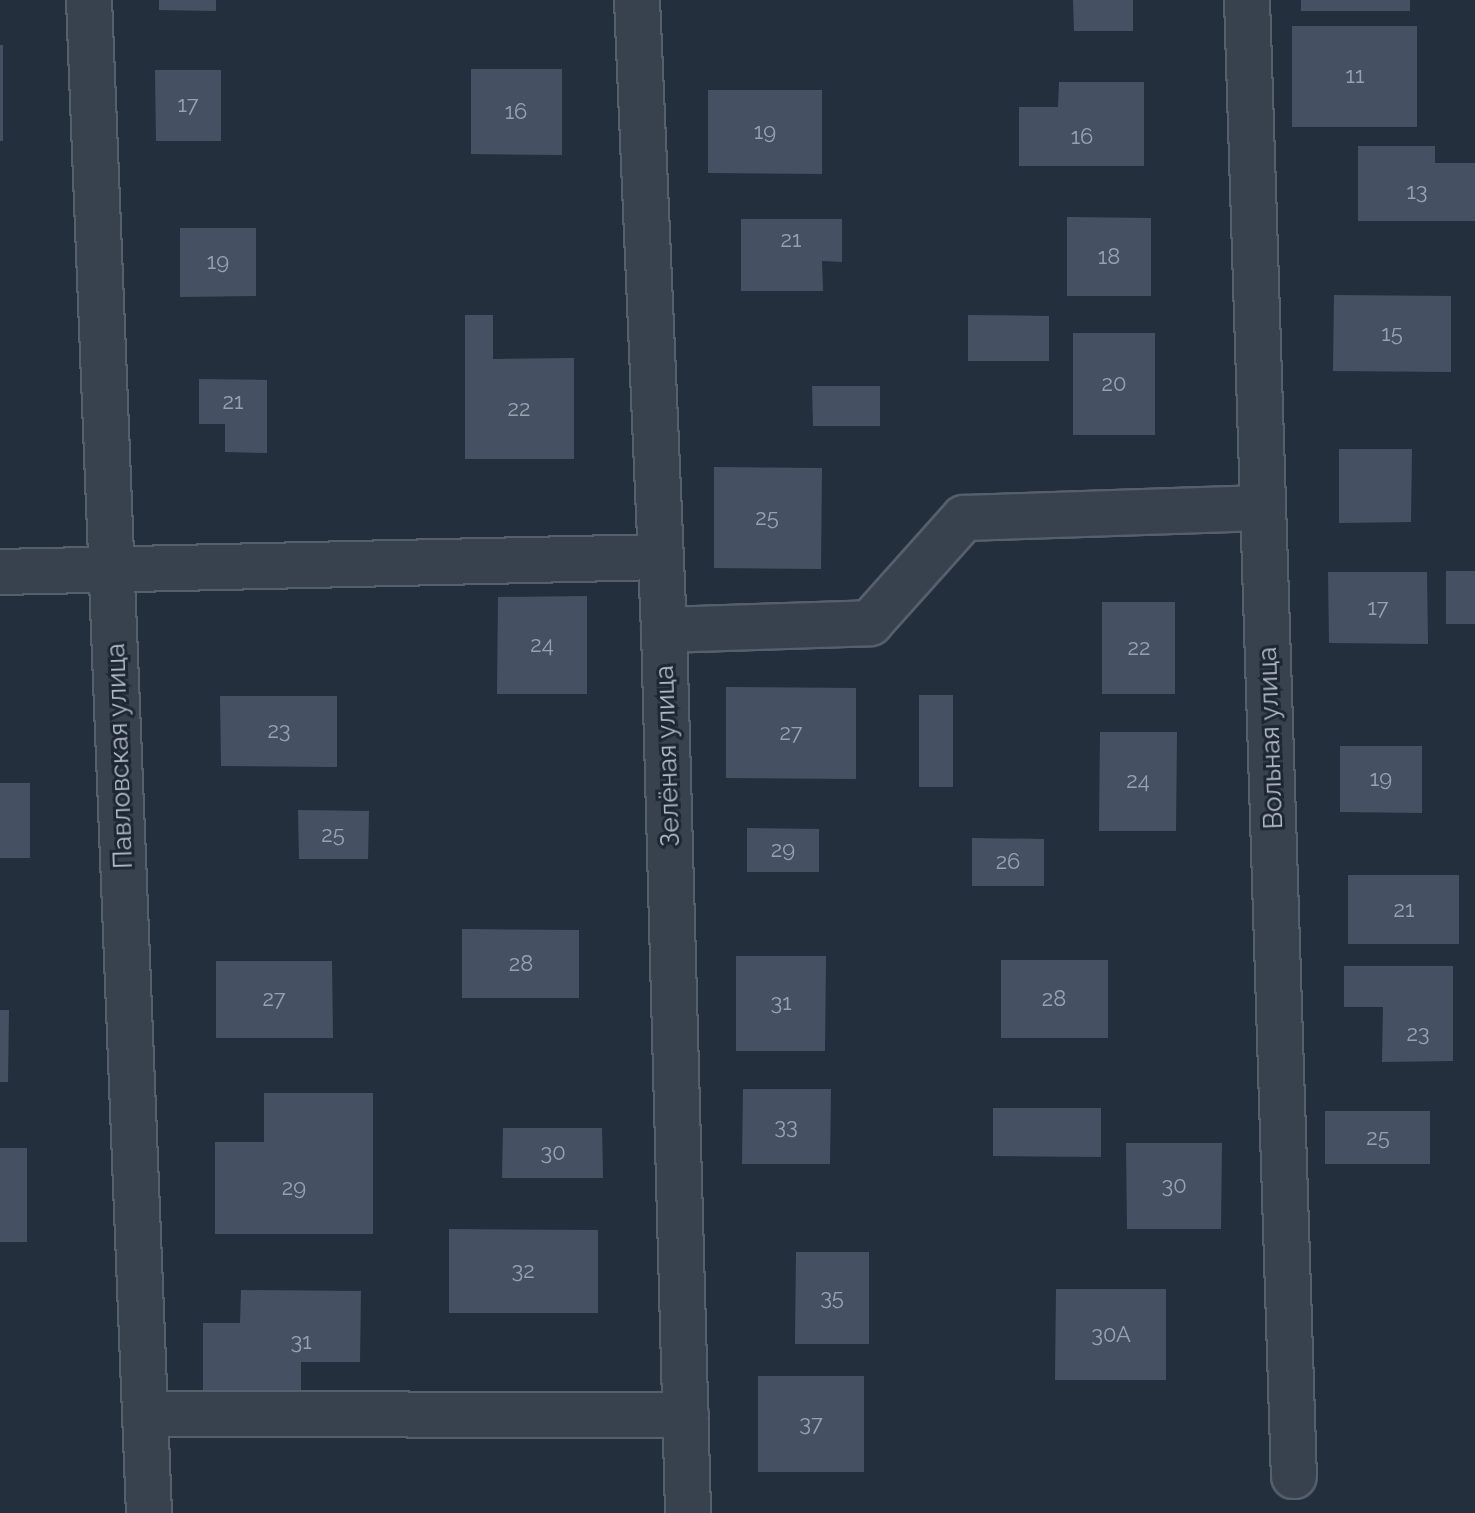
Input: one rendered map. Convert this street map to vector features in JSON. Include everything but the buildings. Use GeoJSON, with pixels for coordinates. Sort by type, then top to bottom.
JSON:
{"type":"FeatureCollection","features":[{"type":"Feature","properties":{"kind":"street","name":"Павловская улица"},"geometry":{"type":"LineString","coordinates":[[89,0],[149,1513]]}},
{"type":"Feature","properties":{"kind":"street","name":"Зелёная улица"},"geometry":{"type":"LineString","coordinates":[[637,0],[664,630],[688,1513]]}},
{"type":"Feature","properties":{"kind":"street","name":"Вольная улица"},"geometry":{"type":"LineString","coordinates":[[1247,0],[1294,1476]]}},
{"type":"Feature","properties":{"kind":"street"},"geometry":{"type":"LineString","coordinates":[[664,630],[870,623],[964,518],[1263,508]]}},
{"type":"Feature","properties":{"kind":"street"},"geometry":{"type":"LineString","coordinates":[[0,572],[660,557]]}},
{"type":"Feature","properties":{"kind":"street"},"geometry":{"type":"LineString","coordinates":[[146,1414],[686,1415]]}}]}
